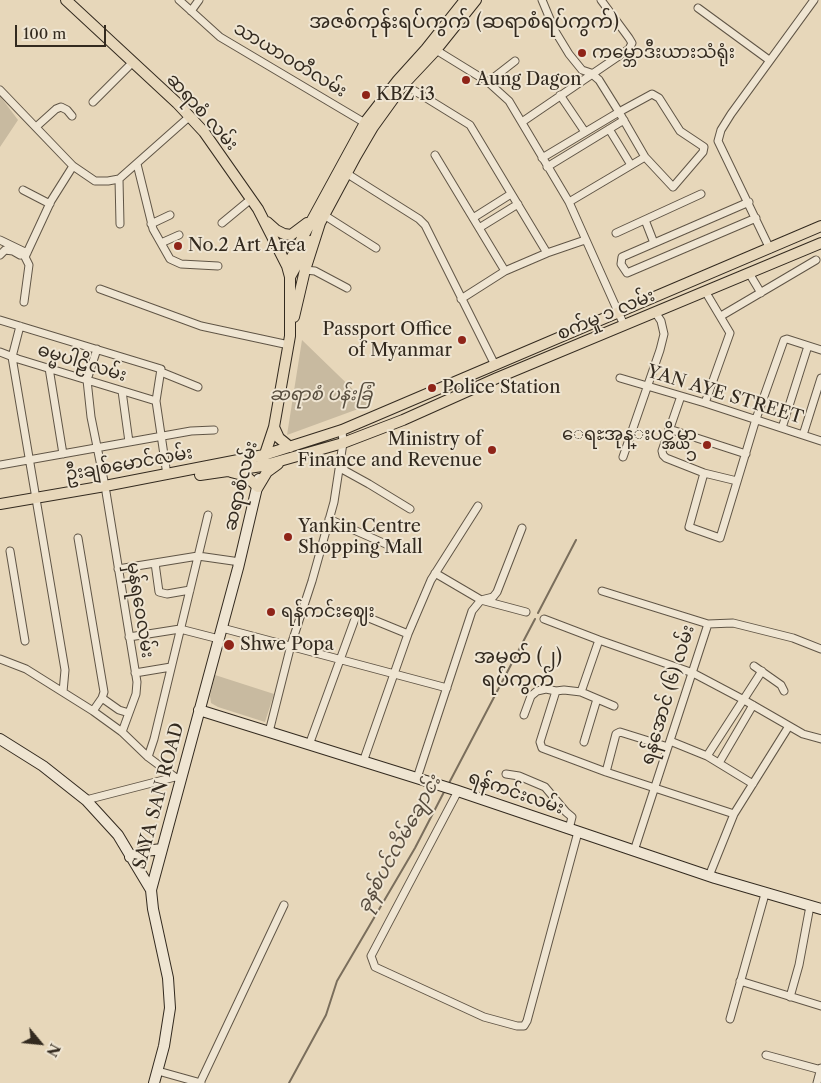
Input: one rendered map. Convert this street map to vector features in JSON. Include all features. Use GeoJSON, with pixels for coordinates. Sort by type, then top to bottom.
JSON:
{"type":"FeatureCollection","features":[{"type":"Feature","properties":{"kind":"main road"},"geometry":{"type":"LineString","coordinates":[[290,277],[337,182],[369,125],[465,0]]}},
{"type":"Feature","properties":{"kind":"main road"},"geometry":{"type":"LineString","coordinates":[[401,82],[436,50],[476,0]]}},
{"type":"Feature","properties":{"kind":"main road","name":"ဆရာစံ လမ်း"},"geometry":{"type":"LineString","coordinates":[[71,2],[177,103],[204,132],[251,199],[264,220],[287,266]]}},
{"type":"Feature","properties":{"kind":"main road"},"geometry":{"type":"LineString","coordinates":[[337,182],[346,174],[369,125]]}},
{"type":"Feature","properties":{"kind":"main road"},"geometry":{"type":"LineString","coordinates":[[264,220],[276,230],[291,235],[320,218]]}},
{"type":"Feature","properties":{"kind":"main road"},"geometry":{"type":"LineString","coordinates":[[287,266],[320,218]]}},
{"type":"Feature","properties":{"kind":"main road"},"geometry":{"type":"LineString","coordinates":[[291,328],[320,218]]}},
{"type":"Feature","properties":{"kind":"main road","name":"စက်မှု ၁ လမ်း"},"geometry":{"type":"LineString","coordinates":[[342,430],[754,255],[820,231]]}},
{"type":"Feature","properties":{"kind":"main road","name":"စက်မှု ၁ လမ်း"},"geometry":{"type":"LineString","coordinates":[[347,441],[403,420],[821,242]]}},
{"type":"Feature","properties":{"kind":"main road"},"geometry":{"type":"LineString","coordinates":[[754,255],[760,269]]}},
{"type":"Feature","properties":{"kind":"main road","name":"ဆရာစံလမ်း"},"geometry":{"type":"LineString","coordinates":[[199,710],[240,562],[264,455],[274,426],[291,328],[290,277],[287,266]]}},
{"type":"Feature","properties":{"kind":"main road"},"geometry":{"type":"LineString","coordinates":[[691,282],[701,293]]}},
{"type":"Feature","properties":{"kind":"main road"},"geometry":{"type":"LineString","coordinates":[[565,335],[572,348]]}},
{"type":"Feature","properties":{"kind":"main road"},"geometry":{"type":"LineString","coordinates":[[513,358],[518,370]]}},
{"type":"Feature","properties":{"kind":"main road"},"geometry":{"type":"LineString","coordinates":[[274,426],[279,438],[290,447]]}},
{"type":"Feature","properties":{"kind":"main road"},"geometry":{"type":"LineString","coordinates":[[225,467],[257,450],[274,426]]}},
{"type":"Feature","properties":{"kind":"main road"},"geometry":{"type":"LineString","coordinates":[[264,455],[342,430]]}},
{"type":"Feature","properties":{"kind":"main road"},"geometry":{"type":"LineString","coordinates":[[262,466],[347,441]]}},
{"type":"Feature","properties":{"kind":"main road","name":"ဦးချစ်မောင်လမ်း"},"geometry":{"type":"LineString","coordinates":[[0,504],[36,501],[225,467],[264,455]]}},
{"type":"Feature","properties":{"kind":"main road"},"geometry":{"type":"LineString","coordinates":[[225,467],[246,476],[258,487],[267,472],[276,465],[293,458]]}},
{"type":"Feature","properties":{"kind":"main road","name":"ဦးချစ်မောင်လမ်း"},"geometry":{"type":"LineString","coordinates":[[105,489],[167,475],[225,467],[262,466]]}},
{"type":"Feature","properties":{"kind":"main road","name":"ဦးချစ်မောင်လမ်း"},"geometry":{"type":"LineString","coordinates":[[0,511],[36,501]]}},
{"type":"Feature","properties":{"kind":"main road","name":"ရန်ကင်းလမ်း"},"geometry":{"type":"LineString","coordinates":[[199,710],[451,788],[709,876],[818,909]]}},
{"type":"Feature","properties":{"kind":"main road","name":"SAYA SAN ROAD"},"geometry":{"type":"LineString","coordinates":[[151,890],[178,778],[199,710]]}},
{"type":"Feature","properties":{"kind":"main road"},"geometry":{"type":"LineString","coordinates":[[0,740],[44,766],[86,800],[118,835],[151,890],[170,993],[168,1024],[154,1083]]}},
{"type":"Feature","properties":{"kind":"main road"},"geometry":{"type":"LineString","coordinates":[[130,857],[145,851],[162,849]]}},
{"type":"Feature","properties":{"kind":"street","name":"သာယာဝတီလမ်း"},"geometry":{"type":"LineString","coordinates":[[179,0],[220,37],[369,125]]}},
{"type":"Feature","properties":{"kind":"street"},"geometry":{"type":"LineString","coordinates":[[191,11],[199,0]]}},
{"type":"Feature","properties":{"kind":"street"},"geometry":{"type":"LineString","coordinates":[[542,0],[555,31],[570,54],[582,70],[599,80],[619,112],[624,120],[646,157],[673,187],[703,152],[704,147],[680,131],[659,98],[652,94],[619,112],[542,158]]}},
{"type":"Feature","properties":{"kind":"street"},"geometry":{"type":"LineString","coordinates":[[522,122],[629,49],[632,43],[601,0]]}},
{"type":"Feature","properties":{"kind":"street"},"geometry":{"type":"LineString","coordinates":[[770,249],[718,141],[721,130],[769,60],[814,0]]}},
{"type":"Feature","properties":{"kind":"street"},"geometry":{"type":"LineString","coordinates":[[698,8],[769,60]]}},
{"type":"Feature","properties":{"kind":"street"},"geometry":{"type":"LineString","coordinates":[[436,50],[488,82],[510,101],[568,202],[624,325]]}},
{"type":"Feature","properties":{"kind":"street"},"geometry":{"type":"LineString","coordinates":[[488,82],[515,61]]}},
{"type":"Feature","properties":{"kind":"street"},"geometry":{"type":"LineString","coordinates":[[93,102],[133,62]]}},
{"type":"Feature","properties":{"kind":"street"},"geometry":{"type":"LineString","coordinates":[[401,82],[470,125],[547,253]]}},
{"type":"Feature","properties":{"kind":"street"},"geometry":{"type":"LineString","coordinates":[[0,90],[73,166],[95,181],[108,181],[119,178],[189,117]]}},
{"type":"Feature","properties":{"kind":"street"},"geometry":{"type":"LineString","coordinates":[[560,95],[586,132]]}},
{"type":"Feature","properties":{"kind":"street"},"geometry":{"type":"LineString","coordinates":[[36,127],[61,106],[72,116]]}},
{"type":"Feature","properties":{"kind":"street"},"geometry":{"type":"LineString","coordinates":[[548,167],[624,120]]}},
{"type":"Feature","properties":{"kind":"street"},"geometry":{"type":"LineString","coordinates":[[610,129],[631,165]]}},
{"type":"Feature","properties":{"kind":"street"},"geometry":{"type":"LineString","coordinates":[[435,155],[505,271]]}},
{"type":"Feature","properties":{"kind":"street"},"geometry":{"type":"LineString","coordinates":[[568,202],[646,157]]}},
{"type":"Feature","properties":{"kind":"street"},"geometry":{"type":"LineString","coordinates":[[136,164],[151,224],[174,262],[183,265],[218,266]]}},
{"type":"Feature","properties":{"kind":"street"},"geometry":{"type":"LineString","coordinates":[[24,302],[29,265],[26,255],[50,204],[73,166]]}},
{"type":"Feature","properties":{"kind":"street"},"geometry":{"type":"LineString","coordinates":[[346,174],[419,219],[425,225],[495,365]]}},
{"type":"Feature","properties":{"kind":"street"},"geometry":{"type":"LineString","coordinates":[[119,178],[120,224]]}},
{"type":"Feature","properties":{"kind":"street"},"geometry":{"type":"LineString","coordinates":[[23,190],[50,204]]}},
{"type":"Feature","properties":{"kind":"street"},"geometry":{"type":"LineString","coordinates":[[472,218],[511,194]]}},
{"type":"Feature","properties":{"kind":"street"},"geometry":{"type":"LineString","coordinates":[[616,233],[701,194]]}},
{"type":"Feature","properties":{"kind":"street"},"geometry":{"type":"LineString","coordinates":[[222,223],[251,199]]}},
{"type":"Feature","properties":{"kind":"street"},"geometry":{"type":"LineString","coordinates":[[748,202],[622,257],[621,264],[627,273],[756,218]]}},
{"type":"Feature","properties":{"kind":"street"},"geometry":{"type":"LineString","coordinates":[[479,228],[518,204]]}},
{"type":"Feature","properties":{"kind":"street"},"geometry":{"type":"LineString","coordinates":[[151,224],[170,215]]}},
{"type":"Feature","properties":{"kind":"street"},"geometry":{"type":"LineString","coordinates":[[320,218],[376,248]]}},
{"type":"Feature","properties":{"kind":"street"},"geometry":{"type":"LineString","coordinates":[[645,220],[654,243]]}},
{"type":"Feature","properties":{"kind":"street"},"geometry":{"type":"LineString","coordinates":[[161,243],[179,235]]}},
{"type":"Feature","properties":{"kind":"street"},"geometry":{"type":"LineString","coordinates":[[0,240],[26,255]]}},
{"type":"Feature","properties":{"kind":"street"},"geometry":{"type":"LineString","coordinates":[[461,299],[505,271],[547,253],[585,240]]}},
{"type":"Feature","properties":{"kind":"street"},"geometry":{"type":"LineString","coordinates":[[0,255],[5,250],[26,255]]}},
{"type":"Feature","properties":{"kind":"street"},"geometry":{"type":"LineString","coordinates":[[721,316],[816,260]]}},
{"type":"Feature","properties":{"kind":"street"},"geometry":{"type":"LineString","coordinates":[[305,270],[315,271],[347,288]]}},
{"type":"Feature","properties":{"kind":"street"},"geometry":{"type":"LineString","coordinates":[[749,274],[760,294]]}},
{"type":"Feature","properties":{"kind":"street"},"geometry":{"type":"LineString","coordinates":[[100,289],[201,326],[289,345]]}},
{"type":"Feature","properties":{"kind":"street"},"geometry":{"type":"LineString","coordinates":[[701,293],[721,316],[730,333],[705,402]]}},
{"type":"Feature","properties":{"kind":"street"},"geometry":{"type":"LineString","coordinates":[[623,457],[664,334],[661,321],[655,312]]}},
{"type":"Feature","properties":{"kind":"street"},"geometry":{"type":"LineString","coordinates":[[0,320],[97,349],[162,371],[198,387]]}},
{"type":"Feature","properties":{"kind":"street"},"geometry":{"type":"LineString","coordinates":[[20,326],[12,357],[65,670],[64,692]]}},
{"type":"Feature","properties":{"kind":"street"},"geometry":{"type":"LineString","coordinates":[[704,473],[689,527],[719,538],[721,537],[756,419],[785,339],[821,350]]}},
{"type":"Feature","properties":{"kind":"street"},"geometry":{"type":"LineString","coordinates":[[782,428],[808,346]]}},
{"type":"Feature","properties":{"kind":"street"},"geometry":{"type":"LineString","coordinates":[[87,380],[97,349]]}},
{"type":"Feature","properties":{"kind":"street","name":"ဓမ္မပါဠိလမ်း"},"geometry":{"type":"LineString","coordinates":[[0,352],[156,401]]}},
{"type":"Feature","properties":{"kind":"street"},"geometry":{"type":"LineString","coordinates":[[50,368],[63,454]]}},
{"type":"Feature","properties":{"kind":"street"},"geometry":{"type":"LineString","coordinates":[[162,371],[156,401],[167,475]]}},
{"type":"Feature","properties":{"kind":"street","name":"YAN AYE STREET"},"geometry":{"type":"LineString","coordinates":[[620,378],[705,402],[821,440]]}},
{"type":"Feature","properties":{"kind":"street"},"geometry":{"type":"LineString","coordinates":[[803,435],[821,378]]}},
{"type":"Feature","properties":{"kind":"street","name":"မှန်ရဝေလမ်း"},"geometry":{"type":"LineString","coordinates":[[87,380],[91,417],[98,448],[135,673],[136,694],[122,732]]}},
{"type":"Feature","properties":{"kind":"street"},"geometry":{"type":"LineString","coordinates":[[122,390],[129,442]]}},
{"type":"Feature","properties":{"kind":"street"},"geometry":{"type":"LineString","coordinates":[[680,396],[662,451],[663,455],[666,458],[704,473],[737,482]]}},
{"type":"Feature","properties":{"kind":"street"},"geometry":{"type":"LineString","coordinates":[[669,428],[746,454]]}},
{"type":"Feature","properties":{"kind":"street"},"geometry":{"type":"LineString","coordinates":[[0,465],[191,431],[214,430]]}},
{"type":"Feature","properties":{"kind":"street"},"geometry":{"type":"LineString","coordinates":[[269,732],[291,646],[329,518],[347,441],[342,430]]}},
{"type":"Feature","properties":{"kind":"street"},"geometry":{"type":"LineString","coordinates":[[340,468],[410,509]]}},
{"type":"Feature","properties":{"kind":"street"},"geometry":{"type":"LineString","coordinates":[[363,762],[408,634],[435,573],[478,506]]}},
{"type":"Feature","properties":{"kind":"street"},"geometry":{"type":"LineString","coordinates":[[148,757],[208,515]]}},
{"type":"Feature","properties":{"kind":"street"},"geometry":{"type":"LineString","coordinates":[[329,518],[397,550]]}},
{"type":"Feature","properties":{"kind":"street"},"geometry":{"type":"LineString","coordinates":[[417,778],[472,610],[481,600],[493,597],[497,592],[522,528]]}},
{"type":"Feature","properties":{"kind":"street"},"geometry":{"type":"LineString","coordinates":[[78,538],[104,692],[93,711]]}},
{"type":"Feature","properties":{"kind":"street"},"geometry":{"type":"LineString","coordinates":[[10,551],[26,640]]}},
{"type":"Feature","properties":{"kind":"street"},"geometry":{"type":"LineString","coordinates":[[118,569],[198,556],[240,562]]}},
{"type":"Feature","properties":{"kind":"street"},"geometry":{"type":"LineString","coordinates":[[155,563],[159,592],[167,594],[190,590]]}},
{"type":"Feature","properties":{"kind":"street"},"geometry":{"type":"LineString","coordinates":[[435,573],[481,600],[526,612]]}},
{"type":"Feature","properties":{"kind":"street","name":"ရန်အောင် (၆) လမ်း"},"geometry":{"type":"LineString","coordinates":[[602,591],[708,624],[634,851]]}},
{"type":"Feature","properties":{"kind":"street"},"geometry":{"type":"LineString","coordinates":[[309,745],[356,616],[364,616],[408,634]]}},
{"type":"Feature","properties":{"kind":"street"},"geometry":{"type":"LineString","coordinates":[[544,619],[692,672],[803,734],[821,739]]}},
{"type":"Feature","properties":{"kind":"street"},"geometry":{"type":"LineString","coordinates":[[708,624],[733,623],[793,638],[821,650]]}},
{"type":"Feature","properties":{"kind":"street"},"geometry":{"type":"LineString","coordinates":[[222,628],[447,688]]}},
{"type":"Feature","properties":{"kind":"street"},"geometry":{"type":"LineString","coordinates":[[129,637],[180,629],[219,639]]}},
{"type":"Feature","properties":{"kind":"street"},"geometry":{"type":"LineString","coordinates":[[581,692],[599,640]]}},
{"type":"Feature","properties":{"kind":"street"},"geometry":{"type":"LineString","coordinates":[[0,659],[26,669],[93,711],[122,732],[148,757],[178,778]]}},
{"type":"Feature","properties":{"kind":"street"},"geometry":{"type":"LineString","coordinates":[[754,666],[781,685],[784,691]]}},
{"type":"Feature","properties":{"kind":"street"},"geometry":{"type":"LineString","coordinates":[[135,673],[171,667]]}},
{"type":"Feature","properties":{"kind":"street"},"geometry":{"type":"LineString","coordinates":[[707,756],[762,671]]}},
{"type":"Feature","properties":{"kind":"street"},"geometry":{"type":"LineString","coordinates":[[524,715],[531,696],[537,691],[546,689],[581,692],[614,706]]}},
{"type":"Feature","properties":{"kind":"street"},"geometry":{"type":"LineString","coordinates":[[556,691],[540,742],[542,748],[606,772],[734,814]]}},
{"type":"Feature","properties":{"kind":"street"},"geometry":{"type":"LineString","coordinates":[[102,698],[119,710],[129,713]]}},
{"type":"Feature","properties":{"kind":"street"},"geometry":{"type":"LineString","coordinates":[[584,742],[597,699]]}},
{"type":"Feature","properties":{"kind":"street"},"geometry":{"type":"LineString","coordinates":[[719,763],[753,705]]}},
{"type":"Feature","properties":{"kind":"street"},"geometry":{"type":"LineString","coordinates":[[709,876],[734,814],[789,726]]}},
{"type":"Feature","properties":{"kind":"street"},"geometry":{"type":"LineString","coordinates":[[606,772],[616,734],[620,732],[707,756],[753,784]]}},
{"type":"Feature","properties":{"kind":"street"},"geometry":{"type":"LineString","coordinates":[[451,788],[371,956],[375,967],[484,1017],[517,1026],[524,1026],[527,1021],[574,830],[572,817],[545,787],[519,776],[506,774]]}},
{"type":"Feature","properties":{"kind":"street"},"geometry":{"type":"LineString","coordinates":[[86,800],[178,778]]}},
{"type":"Feature","properties":{"kind":"street"},"geometry":{"type":"LineString","coordinates":[[730,1019],[765,894]]}},
{"type":"Feature","properties":{"kind":"street"},"geometry":{"type":"LineString","coordinates":[[158,1071],[200,1083],[284,905]]}},
{"type":"Feature","properties":{"kind":"street"},"geometry":{"type":"LineString","coordinates":[[790,997],[818,909]]}},
{"type":"Feature","properties":{"kind":"street"},"geometry":{"type":"LineString","coordinates":[[740,982],[821,1006]]}},
{"type":"Feature","properties":{"kind":"street"},"geometry":{"type":"LineString","coordinates":[[766,1055],[821,1069],[817,1083]]}},
{"type":"Feature","properties":{"kind":"green space"},"geometry":{"type":"Polygon","coordinates":[[[0,96],[18,120],[0,147],[0,96]]]}},
{"type":"Feature","properties":{"kind":"green space","name":"ဆရာစံ ပန်းခြံ"},"geometry":{"type":"Polygon","coordinates":[[[302,340],[369,405],[287,435],[302,340]]]}},
{"type":"Feature","properties":{"kind":"green space"},"geometry":{"type":"Polygon","coordinates":[[[215,675],[274,694],[265,722],[211,703],[210,696],[215,675]]]}},
{"type":"Feature","properties":{"kind":"waterway","name":"ခုနစ်ပင်လိမ်ချောင်း"},"geometry":{"type":"LineString","coordinates":[[538,613],[576,540]]}},
{"type":"Feature","properties":{"kind":"waterway","name":"ခုနစ်ပင်လိမ်ချောင်း"},"geometry":{"type":"LineString","coordinates":[[448,785],[535,619]]}},
{"type":"Feature","properties":{"kind":"waterway","name":"ခုနစ်ပင်လိမ်ချောင်း"},"geometry":{"type":"LineString","coordinates":[[289,1083],[326,1015],[337,981],[415,848],[444,792]]}},
{"type":"Feature","properties":{"kind":"place","name":"ကမ္ဘောဒီးယားသံရုံး"},"geometry":{"type":"Point","coordinates":[582,53]}},
{"type":"Feature","properties":{"kind":"place","name":"Aung Dagon"},"geometry":{"type":"Point","coordinates":[466,80]}},
{"type":"Feature","properties":{"kind":"place","name":"KBZ i3"},"geometry":{"type":"Point","coordinates":[366,95]}},
{"type":"Feature","properties":{"kind":"place","name":"No.2 Art Area"},"geometry":{"type":"Point","coordinates":[178,246]}},
{"type":"Feature","properties":{"kind":"place","name":"Passport Office of Myanmar"},"geometry":{"type":"Point","coordinates":[462,340]}},
{"type":"Feature","properties":{"kind":"place","name":"Police Station"},"geometry":{"type":"Point","coordinates":[432,388]}},
{"type":"Feature","properties":{"kind":"place","name":"ေရႊအုန္းပင္အိမ္ယာ ၁"},"geometry":{"type":"Point","coordinates":[707,445]}},
{"type":"Feature","properties":{"kind":"place","name":"Ministry of Finance and Revenue"},"geometry":{"type":"Point","coordinates":[492,450]}},
{"type":"Feature","properties":{"kind":"place","name":"Yankin Centre Shopping Mall"},"geometry":{"type":"Point","coordinates":[288,537]}},
{"type":"Feature","properties":{"kind":"place","name":"ရန်ကင်းဈေး"},"geometry":{"type":"Point","coordinates":[271,612]}},
{"type":"Feature","properties":{"kind":"place","name":"Shwe Popa"},"geometry":{"type":"Point","coordinates":[229,645]}},
{"type":"Feature","properties":{"kind":"district","name":"အဇစ်ကုန်းရပ်ကွက် (ဆရာစံရပ်ကွက်)"},"geometry":{"type":"Point","coordinates":[464,22]}},
{"type":"Feature","properties":{"kind":"district","name":"အမှတ် (၂) ရပ်ကွက်"},"geometry":{"type":"Point","coordinates":[518,668]}}]}
